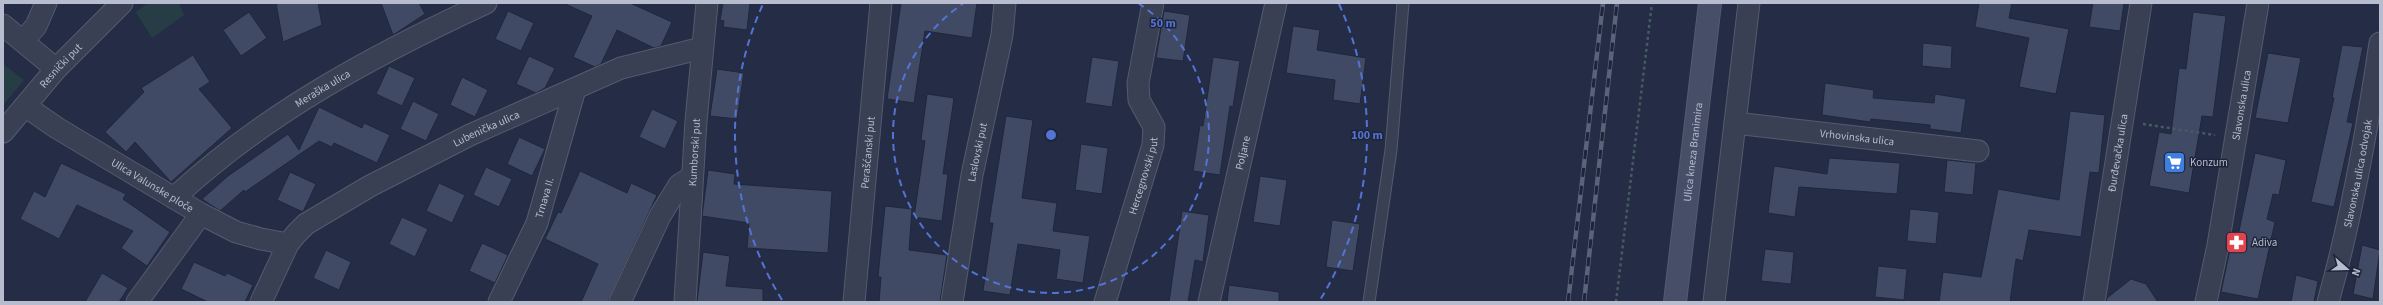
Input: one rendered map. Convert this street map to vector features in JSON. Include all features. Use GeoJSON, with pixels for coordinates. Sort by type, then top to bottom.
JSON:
{"type":"FeatureCollection","features":[{"type":"Feature","properties":{"kind":"main road","name":"Ulica kneza Branimira"},"geometry":{"type":"LineString","coordinates":[[1675,302],[1710,3]]}},
{"type":"Feature","properties":{"kind":"street"},"geometry":{"type":"LineString","coordinates":[[23,41],[36,26],[46,3]]}},
{"type":"Feature","properties":{"kind":"street","name":"Resnički put"},"geometry":{"type":"LineString","coordinates":[[3,132],[56,69],[122,3]]}},
{"type":"Feature","properties":{"kind":"street","name":"Meraška ulica"},"geometry":{"type":"LineString","coordinates":[[174,198],[221,157],[284,111],[340,76],[432,28],[486,3]]}},
{"type":"Feature","properties":{"kind":"street","name":"Kumborski put"},"geometry":{"type":"LineString","coordinates":[[685,302],[692,177],[707,3]]}},
{"type":"Feature","properties":{"kind":"street","name":"Perašćanski put"},"geometry":{"type":"LineString","coordinates":[[854,302],[882,3]]}},
{"type":"Feature","properties":{"kind":"street","name":"Laslovski put"},"geometry":{"type":"LineString","coordinates":[[952,302],[972,175],[1002,35],[1005,3]]}},
{"type":"Feature","properties":{"kind":"street","name":"Hercegnovski put"},"geometry":{"type":"LineString","coordinates":[[1106,302],[1153,145],[1154,128],[1138,100],[1138,88],[1153,3]]}},
{"type":"Feature","properties":{"kind":"street","name":"Poljane"},"geometry":{"type":"LineString","coordinates":[[1209,302],[1276,3]]}},
{"type":"Feature","properties":{"kind":"street"},"geometry":{"type":"LineString","coordinates":[[1714,302],[1749,3]]}},
{"type":"Feature","properties":{"kind":"street","name":"Đurđevačka ulica"},"geometry":{"type":"LineString","coordinates":[[2094,302],[2141,3]]}},
{"type":"Feature","properties":{"kind":"street","name":"Slavonska ulica"},"geometry":{"type":"LineString","coordinates":[[2206,302],[2258,3]]}},
{"type":"Feature","properties":{"kind":"street"},"geometry":{"type":"LineString","coordinates":[[3,25],[56,69]]}},
{"type":"Feature","properties":{"kind":"street","name":"Slavonska ulica odvojak"},"geometry":{"type":"LineString","coordinates":[[2328,302],[2346,239],[2366,144],[2380,43]]}},
{"type":"Feature","properties":{"kind":"street","name":"Lubenička ulica"},"geometry":{"type":"LineString","coordinates":[[261,302],[288,244],[306,224],[370,186],[470,135],[621,68],[702,48]]}},
{"type":"Feature","properties":{"kind":"street","name":"Trnava II."},"geometry":{"type":"LineString","coordinates":[[500,302],[537,223],[575,89]]}},
{"type":"Feature","properties":{"kind":"street","name":"Ulica Valunske ploče"},"geometry":{"type":"LineString","coordinates":[[25,106],[57,128],[201,214],[236,232],[288,244]]}},
{"type":"Feature","properties":{"kind":"street","name":"Vrhovinska ulica"},"geometry":{"type":"LineString","coordinates":[[1735,123],[1978,151]]}},
{"type":"Feature","properties":{"kind":"street"},"geometry":{"type":"LineString","coordinates":[[620,302],[660,216],[679,185],[692,177]]}},
{"type":"Feature","properties":{"kind":"street"},"geometry":{"type":"LineString","coordinates":[[137,302],[201,214]]}},
{"type":"Feature","properties":{"kind":"lane"},"geometry":{"type":"LineString","coordinates":[[1369,302],[1390,150],[1403,3]]}},
{"type":"Feature","properties":{"kind":"path"},"geometry":{"type":"LineString","coordinates":[[1616,302],[1652,3]]}},
{"type":"Feature","properties":{"kind":"path"},"geometry":{"type":"LineString","coordinates":[[2123,121],[2235,138]]}},
{"type":"Feature","properties":{"kind":"shaded area"},"geometry":{"type":"Polygon","coordinates":[[[148,3],[179,3],[184,15],[152,38],[136,12],[148,3]]]}},
{"type":"Feature","properties":{"kind":"shaded area"},"geometry":{"type":"Polygon","coordinates":[[[3,64],[24,80],[3,105],[3,64]]]}},
{"type":"Feature","properties":{"kind":"building"},"geometry":{"type":"Polygon","coordinates":[[[276,3],[318,3],[322,25],[283,42],[276,3]]]}},
{"type":"Feature","properties":{"kind":"building"},"geometry":{"type":"Polygon","coordinates":[[[381,3],[419,3],[425,14],[393,35],[381,3]]]}},
{"type":"Feature","properties":{"kind":"building"},"geometry":{"type":"Polygon","coordinates":[[[563,3],[630,3],[672,22],[661,46],[654,48],[617,30],[601,64],[595,67],[573,57],[592,16],[563,3]]]}},
{"type":"Feature","properties":{"kind":"building"},"geometry":{"type":"Polygon","coordinates":[[[723,3],[750,3],[747,30],[723,27],[724,21],[720,20],[723,3]]]}},
{"type":"Feature","properties":{"kind":"building"},"geometry":{"type":"Polygon","coordinates":[[[901,3],[977,3],[972,38],[925,31],[914,103],[887,99],[901,3]]]}},
{"type":"Feature","properties":{"kind":"building"},"geometry":{"type":"Polygon","coordinates":[[[1979,3],[2012,3],[2009,18],[2069,29],[2056,94],[2019,87],[2029,38],[1975,27],[1979,3]]]}},
{"type":"Feature","properties":{"kind":"building"},"geometry":{"type":"Polygon","coordinates":[[[2093,3],[2124,3],[2120,31],[2089,27],[2093,3]]]}},
{"type":"Feature","properties":{"kind":"building"},"geometry":{"type":"Polygon","coordinates":[[[508,11],[534,23],[521,51],[495,39],[508,11]]]}},
{"type":"Feature","properties":{"kind":"building"},"geometry":{"type":"Polygon","coordinates":[[[1164,11],[1190,15],[1183,61],[1156,58],[1164,11]]]}},
{"type":"Feature","properties":{"kind":"building"},"geometry":{"type":"Polygon","coordinates":[[[249,12],[267,38],[241,56],[223,30],[249,12]]]}},
{"type":"Feature","properties":{"kind":"building"},"geometry":{"type":"Polygon","coordinates":[[[2193,12],[2226,16],[2213,117],[2202,116],[2189,193],[2149,186],[2159,132],[2171,134],[2179,68],[2186,69],[2193,12]]]}},
{"type":"Feature","properties":{"kind":"building"},"geometry":{"type":"Polygon","coordinates":[[[1293,26],[1320,30],[1317,50],[1366,58],[1360,104],[1333,100],[1335,80],[1286,73],[1293,26]]]}},
{"type":"Feature","properties":{"kind":"building"},"geometry":{"type":"Polygon","coordinates":[[[1923,43],[1952,46],[1951,69],[1922,66],[1923,43]]]}},
{"type":"Feature","properties":{"kind":"building"},"geometry":{"type":"Polygon","coordinates":[[[2342,45],[2363,47],[2347,122],[2353,123],[2334,207],[2311,202],[2334,98],[2332,98],[2342,45]]]}},
{"type":"Feature","properties":{"kind":"building"},"geometry":{"type":"Polygon","coordinates":[[[2268,53],[2301,58],[2288,123],[2255,118],[2268,53]]]}},
{"type":"Feature","properties":{"kind":"building"},"geometry":{"type":"Polygon","coordinates":[[[193,55],[210,82],[199,89],[232,128],[171,182],[135,142],[126,152],[105,132],[144,92],[141,88],[193,55]]]}},
{"type":"Feature","properties":{"kind":"building"},"geometry":{"type":"Polygon","coordinates":[[[529,56],[555,68],[545,88],[536,93],[516,84],[529,56]]]}},
{"type":"Feature","properties":{"kind":"building"},"geometry":{"type":"Polygon","coordinates":[[[1092,57],[1119,61],[1112,107],[1085,103],[1092,57]]]}},
{"type":"Feature","properties":{"kind":"building"},"geometry":{"type":"Polygon","coordinates":[[[1213,57],[1240,61],[1233,107],[1230,106],[1220,175],[1193,171],[1200,125],[1203,126],[1213,57]]]}},
{"type":"Feature","properties":{"kind":"building"},"geometry":{"type":"Polygon","coordinates":[[[389,66],[415,78],[402,106],[376,94],[389,66]]]}},
{"type":"Feature","properties":{"kind":"building"},"geometry":{"type":"Polygon","coordinates":[[[717,69],[744,73],[737,119],[710,116],[717,69]]]}},
{"type":"Feature","properties":{"kind":"building"},"geometry":{"type":"Polygon","coordinates":[[[462,77],[488,90],[475,117],[450,105],[462,77]]]}},
{"type":"Feature","properties":{"kind":"building"},"geometry":{"type":"Polygon","coordinates":[[[1825,83],[1874,90],[1873,98],[1934,103],[1935,94],[1966,99],[1961,133],[1930,129],[1930,125],[1871,119],[1870,122],[1822,115],[1825,83]]]}},
{"type":"Feature","properties":{"kind":"building"},"geometry":{"type":"Polygon","coordinates":[[[927,94],[954,98],[943,174],[948,174],[942,221],[914,217],[925,141],[921,140],[927,94]]]}},
{"type":"Feature","properties":{"kind":"building"},"geometry":{"type":"Polygon","coordinates":[[[413,101],[439,114],[426,141],[400,129],[413,101]]]}},
{"type":"Feature","properties":{"kind":"building"},"geometry":{"type":"Polygon","coordinates":[[[319,107],[362,128],[364,123],[390,135],[377,163],[334,143],[332,147],[319,141],[245,192],[244,190],[220,211],[202,199],[228,176],[288,134],[299,150],[319,107]]]}},
{"type":"Feature","properties":{"kind":"building"},"geometry":{"type":"Polygon","coordinates":[[[652,109],[678,121],[665,149],[639,137],[652,109]]]}},
{"type":"Feature","properties":{"kind":"building"},"geometry":{"type":"Polygon","coordinates":[[[2070,111],[2105,115],[2099,173],[2090,172],[2081,237],[2029,230],[2023,261],[2016,259],[2010,302],[1939,302],[1943,272],[1981,277],[1998,189],[2059,200],[2070,111]]]}},
{"type":"Feature","properties":{"kind":"building"},"geometry":{"type":"Polygon","coordinates":[[[1006,116],[1033,120],[1022,198],[1057,203],[1053,231],[1090,236],[1083,283],[1056,279],[1060,250],[1018,244],[1010,295],[983,291],[993,223],[989,223],[1006,116]]]}},
{"type":"Feature","properties":{"kind":"building"},"geometry":{"type":"Polygon","coordinates":[[[519,137],[545,149],[532,176],[507,164],[519,137]]]}},
{"type":"Feature","properties":{"kind":"building"},"geometry":{"type":"Polygon","coordinates":[[[1081,144],[1108,148],[1102,194],[1075,190],[1081,144]]]}},
{"type":"Feature","properties":{"kind":"building"},"geometry":{"type":"Polygon","coordinates":[[[2255,153],[2286,160],[2279,195],[2273,194],[2267,219],[2275,222],[2258,299],[2221,292],[2233,235],[2238,236],[2255,153]]]}},
{"type":"Feature","properties":{"kind":"building"},"geometry":{"type":"Polygon","coordinates":[[[1829,158],[1900,163],[1897,194],[1799,187],[1795,217],[1768,213],[1774,166],[1827,174],[1829,158]]]}},
{"type":"Feature","properties":{"kind":"building"},"geometry":{"type":"Polygon","coordinates":[[[1947,160],[1976,163],[1973,195],[1944,192],[1947,160]]]}},
{"type":"Feature","properties":{"kind":"building"},"geometry":{"type":"Polygon","coordinates":[[[61,163],[126,194],[123,199],[170,232],[147,266],[121,248],[133,231],[77,205],[59,239],[20,219],[34,191],[45,197],[61,163]]]}},
{"type":"Feature","properties":{"kind":"building"},"geometry":{"type":"Polygon","coordinates":[[[486,167],[512,179],[499,207],[473,195],[486,167]]]}},
{"type":"Feature","properties":{"kind":"building"},"geometry":{"type":"Polygon","coordinates":[[[708,170],[735,174],[734,184],[832,191],[828,253],[747,248],[749,223],[702,216],[708,170]]]}},
{"type":"Feature","properties":{"kind":"building"},"geometry":{"type":"Polygon","coordinates":[[[580,171],[627,193],[631,183],[657,195],[608,302],[581,302],[598,264],[545,239],[558,212],[561,213],[580,171]]]}},
{"type":"Feature","properties":{"kind":"building"},"geometry":{"type":"Polygon","coordinates":[[[290,172],[316,184],[303,212],[277,200],[290,172]]]}},
{"type":"Feature","properties":{"kind":"building"},"geometry":{"type":"Polygon","coordinates":[[[1260,176],[1287,180],[1280,226],[1253,222],[1260,176]]]}},
{"type":"Feature","properties":{"kind":"building"},"geometry":{"type":"Polygon","coordinates":[[[439,183],[465,195],[452,223],[426,211],[439,183]]]}},
{"type":"Feature","properties":{"kind":"building"},"geometry":{"type":"Polygon","coordinates":[[[885,206],[912,209],[909,250],[947,255],[940,302],[879,302],[881,277],[878,277],[885,206]]]}},
{"type":"Feature","properties":{"kind":"building"},"geometry":{"type":"Polygon","coordinates":[[[1910,209],[1939,212],[1936,244],[1907,241],[1910,209]]]}},
{"type":"Feature","properties":{"kind":"building"},"geometry":{"type":"Polygon","coordinates":[[[1182,211],[1209,215],[1203,262],[1195,260],[1188,302],[1169,302],[1182,211]]]}},
{"type":"Feature","properties":{"kind":"building"},"geometry":{"type":"Polygon","coordinates":[[[402,217],[428,229],[415,257],[389,244],[402,217]]]}},
{"type":"Feature","properties":{"kind":"building"},"geometry":{"type":"Polygon","coordinates":[[[1332,220],[1360,224],[1353,271],[1326,267],[1332,220]]]}},
{"type":"Feature","properties":{"kind":"building"},"geometry":{"type":"Polygon","coordinates":[[[482,243],[508,255],[495,283],[469,271],[482,243]]]}},
{"type":"Feature","properties":{"kind":"building"},"geometry":{"type":"Polygon","coordinates":[[[2362,245],[2380,250],[2373,299],[2353,294],[2362,245]]]}},
{"type":"Feature","properties":{"kind":"building"},"geometry":{"type":"Polygon","coordinates":[[[1765,249],[1794,252],[1791,284],[1761,281],[1765,249]]]}},
{"type":"Feature","properties":{"kind":"building"},"geometry":{"type":"Polygon","coordinates":[[[326,250],[351,262],[339,290],[313,278],[326,250]]]}},
{"type":"Feature","properties":{"kind":"building"},"geometry":{"type":"Polygon","coordinates":[[[703,252],[730,256],[726,286],[763,289],[763,302],[697,302],[703,252]]]}},
{"type":"Feature","properties":{"kind":"building"},"geometry":{"type":"Polygon","coordinates":[[[194,262],[225,276],[227,273],[253,285],[245,302],[208,302],[181,289],[194,262]]]}},
{"type":"Feature","properties":{"kind":"building"},"geometry":{"type":"Polygon","coordinates":[[[1878,266],[1907,269],[1904,300],[1875,297],[1878,266]]]}},
{"type":"Feature","properties":{"kind":"building"},"geometry":{"type":"Polygon","coordinates":[[[102,273],[128,288],[119,302],[85,302],[102,273]]]}},
{"type":"Feature","properties":{"kind":"building"},"geometry":{"type":"Polygon","coordinates":[[[2296,275],[2318,281],[2314,302],[2291,302],[2296,275]]]}},
{"type":"Feature","properties":{"kind":"building"},"geometry":{"type":"Polygon","coordinates":[[[2131,279],[2146,284],[2158,302],[2106,302],[2107,298],[2131,279]]]}},
{"type":"Feature","properties":{"kind":"building"},"geometry":{"type":"Polygon","coordinates":[[[1229,285],[1279,292],[1279,302],[1227,302],[1229,285]]]}},
{"type":"Feature","properties":{"kind":"railway"},"geometry":{"type":"LineString","coordinates":[[1568,302],[1603,3]]}},
{"type":"Feature","properties":{"kind":"railway"},"geometry":{"type":"LineString","coordinates":[[1584,302],[1617,3]]}},
{"type":"Feature","properties":{"kind":"place","name":"Konzum"},"geometry":{"type":"Point","coordinates":[2175,162]}},
{"type":"Feature","properties":{"kind":"place","name":"Adiva"},"geometry":{"type":"Point","coordinates":[2237,242]}}]}
